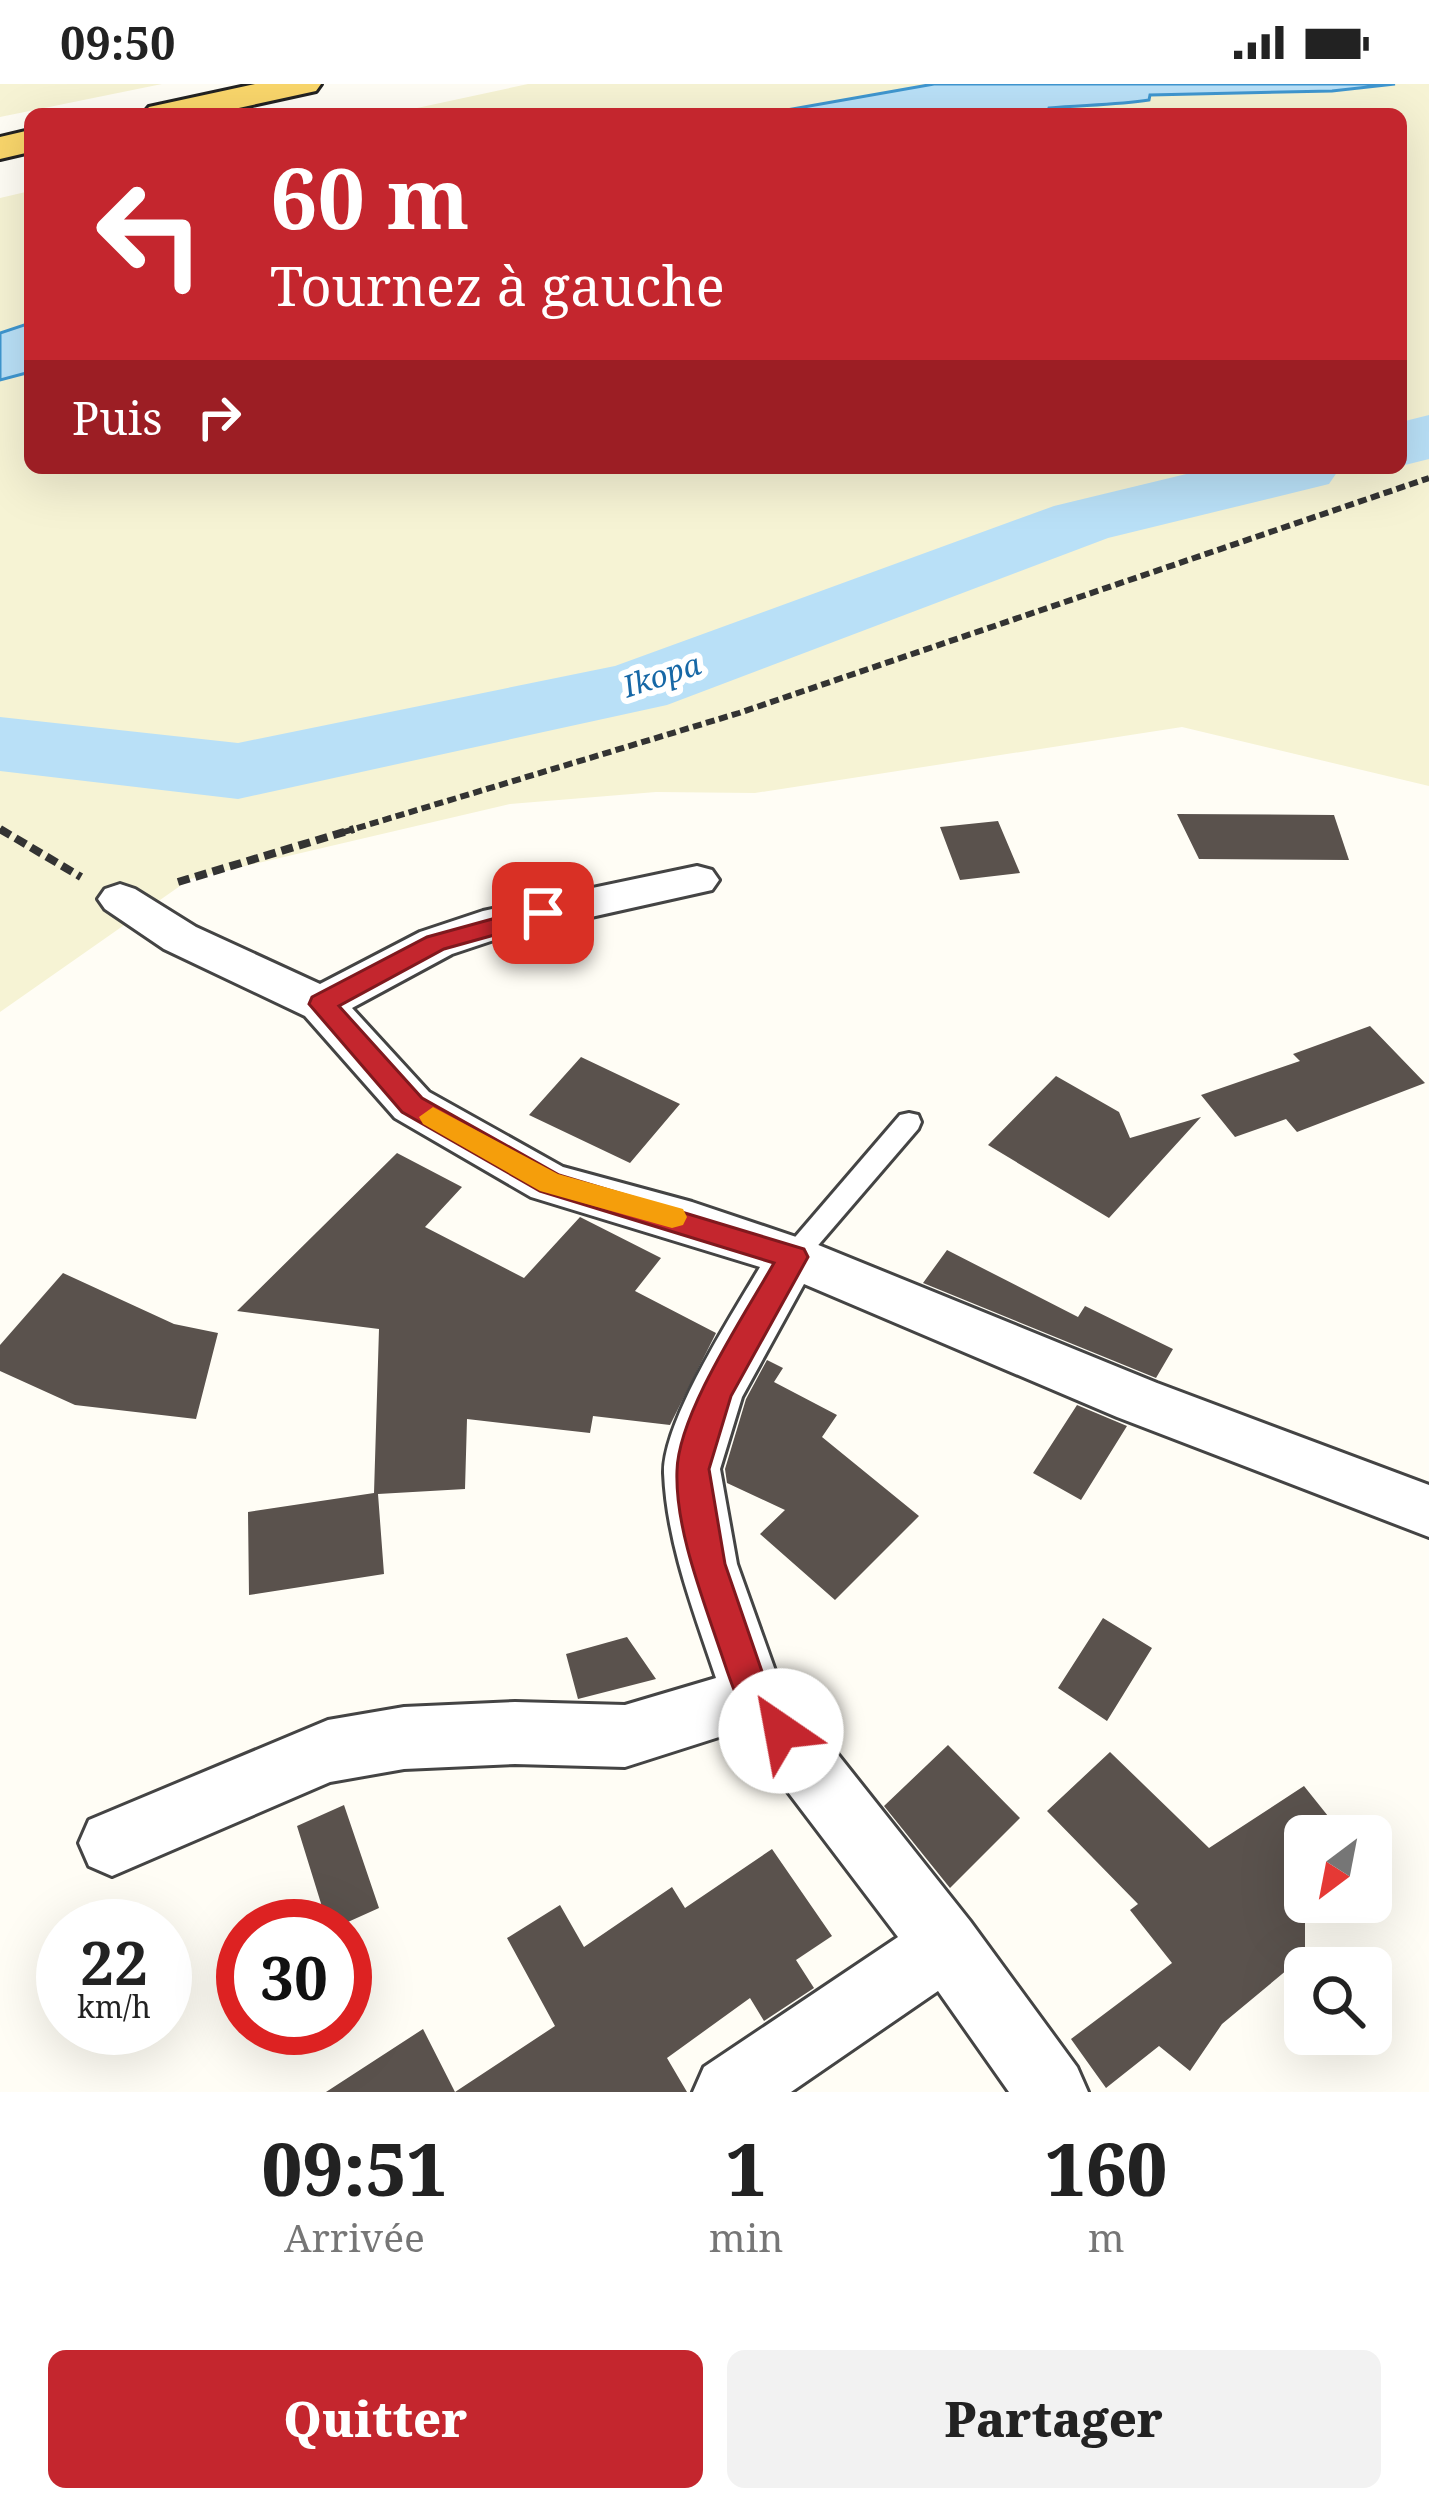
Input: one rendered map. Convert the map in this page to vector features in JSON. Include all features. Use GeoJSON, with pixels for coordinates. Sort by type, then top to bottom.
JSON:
{"type":"FeatureCollection","features":[{"type":"Feature","properties":{"kind":"main road"},"geometry":{"type":"LineString","coordinates":[[190,108],[304,84]]}},
{"type":"Feature","properties":{"kind":"street"},"geometry":{"type":"LineString","coordinates":[[322,1004],[436,943],[478,929],[697,880]]}},
{"type":"Feature","properties":{"kind":"street"},"geometry":{"type":"LineString","coordinates":[[120,899],[180,938],[322,1004],[412,1105],[550,1183],[793,1257],[1137,1400],[1429,1511]]}},
{"type":"Feature","properties":{"kind":"street"},"geometry":{"type":"LineString","coordinates":[[793,1257],[716,1393],[692,1469],[708,1564],[753,1696],[946,1945],[1052,2092]]}},
{"type":"Feature","properties":{"kind":"street"},"geometry":{"type":"LineString","coordinates":[[112,1843],[328,1751],[449,1736],[625,1736],[753,1696]]}},
{"type":"Feature","properties":{"kind":"street"},"geometry":{"type":"LineString","coordinates":[[729,2092],[946,1945]]}},
{"type":"Feature","properties":{"kind":"lane"},"geometry":{"type":"LineString","coordinates":[[793,1257],[909,1122]]}},
{"type":"Feature","properties":{"kind":"path"},"geometry":{"type":"LineString","coordinates":[[0,829],[120,899],[739,713],[1429,478]]}},
{"type":"Feature","properties":{"kind":"shaded area"},"geometry":{"type":"Polygon","coordinates":[[[0,84],[162,84],[24,108],[24,112],[0,117],[0,84]]]}},
{"type":"Feature","properties":{"kind":"shaded area"},"geometry":{"type":"Polygon","coordinates":[[[528,84],[1429,84],[1429,786],[1182,727],[755,793],[656,792],[510,804],[190,879],[0,1012],[0,198],[24,192],[24,474],[1407,474],[1407,108],[417,108],[528,84]]]}},
{"type":"Feature","properties":{"kind":"water"},"geometry":{"type":"Polygon","coordinates":[[[934,84],[1395,84],[1332,91],[1150,95],[1149,100],[1049,108],[798,108],[934,84]]]}},
{"type":"Feature","properties":{"kind":"water"},"geometry":{"type":"Polygon","coordinates":[[[24,325],[24,374],[0,380],[0,333],[24,325]]]}},
{"type":"Feature","properties":{"kind":"building"},"geometry":{"type":"Polygon","coordinates":[[[1177,814],[1334,815],[1349,860],[1199,859],[1177,814]]]}},
{"type":"Feature","properties":{"kind":"building"},"geometry":{"type":"Polygon","coordinates":[[[998,821],[1020,873],[960,880],[940,827],[998,821]]]}},
{"type":"Feature","properties":{"kind":"building"},"geometry":{"type":"Polygon","coordinates":[[[1370,1026],[1425,1083],[1297,1132],[1286,1119],[1235,1137],[1201,1095],[1300,1061],[1293,1054],[1370,1026]]]}},
{"type":"Feature","properties":{"kind":"building"},"geometry":{"type":"Polygon","coordinates":[[[581,1057],[680,1104],[630,1163],[529,1115],[581,1057]]]}},
{"type":"Feature","properties":{"kind":"building"},"geometry":{"type":"Polygon","coordinates":[[[1056,1076],[1119,1112],[1130,1138],[1201,1117],[1109,1218],[988,1145],[1056,1076]]]}},
{"type":"Feature","properties":{"kind":"building"},"geometry":{"type":"Polygon","coordinates":[[[397,1153],[462,1187],[425,1227],[524,1278],[580,1217],[661,1258],[635,1291],[716,1333],[670,1425],[593,1416],[590,1433],[467,1419],[465,1489],[378,1494],[384,1574],[249,1595],[248,1512],[374,1493],[379,1329],[237,1311],[397,1153]]]}},
{"type":"Feature","properties":{"kind":"building"},"geometry":{"type":"Polygon","coordinates":[[[947,1250],[1078,1317],[1085,1306],[1173,1349],[1156,1378],[923,1283],[947,1250]]]}},
{"type":"Feature","properties":{"kind":"building"},"geometry":{"type":"Polygon","coordinates":[[[63,1273],[174,1324],[218,1333],[196,1419],[75,1405],[0,1371],[0,1345],[63,1273]]]}},
{"type":"Feature","properties":{"kind":"building"},"geometry":{"type":"Polygon","coordinates":[[[767,1360],[783,1368],[774,1382],[837,1415],[822,1437],[919,1516],[835,1600],[760,1534],[785,1510],[727,1483],[725,1469],[746,1399],[767,1360]]]}},
{"type":"Feature","properties":{"kind":"building"},"geometry":{"type":"Polygon","coordinates":[[[1077,1405],[1127,1426],[1081,1500],[1033,1473],[1077,1405]]]}},
{"type":"Feature","properties":{"kind":"building"},"geometry":{"type":"Polygon","coordinates":[[[1103,1618],[1152,1648],[1107,1721],[1058,1688],[1103,1618]]]}},
{"type":"Feature","properties":{"kind":"building"},"geometry":{"type":"Polygon","coordinates":[[[627,1637],[656,1679],[578,1699],[566,1654],[627,1637]]]}},
{"type":"Feature","properties":{"kind":"building"},"geometry":{"type":"Polygon","coordinates":[[[948,1745],[1020,1818],[950,1888],[884,1806],[948,1745]]]}},
{"type":"Feature","properties":{"kind":"building"},"geometry":{"type":"Polygon","coordinates":[[[1110,1752],[1209,1848],[1304,1786],[1327,1815],[1284,1815],[1284,1923],[1305,1923],[1305,1947],[1284,1947],[1284,1972],[1222,2024],[1190,2071],[1159,2046],[1106,2088],[1071,2039],[1172,1963],[1130,1910],[1138,1904],[1047,1811],[1110,1752]]]}},
{"type":"Feature","properties":{"kind":"building"},"geometry":{"type":"Polygon","coordinates":[[[344,1805],[379,1908],[372,1911],[372,1899],[320,1899],[297,1826],[344,1805]]]}},
{"type":"Feature","properties":{"kind":"building"},"geometry":{"type":"Polygon","coordinates":[[[772,1849],[832,1936],[796,1960],[814,1988],[764,2021],[750,1998],[667,2058],[687,2092],[455,2092],[555,2026],[507,1938],[560,1905],[584,1947],[672,1887],[685,1908],[772,1849]]]}},
{"type":"Feature","properties":{"kind":"building"},"geometry":{"type":"Polygon","coordinates":[[[423,2029],[455,2092],[326,2092],[423,2029]]]}},
{"type":"Feature","properties":{"kind":"waterway","name":"Ikopa"},"geometry":{"type":"LineString","coordinates":[[1407,442],[1429,437]]}},
{"type":"Feature","properties":{"kind":"waterway","name":"Ikopa"},"geometry":{"type":"LineString","coordinates":[[0,744],[238,771],[637,687],[1081,522],[1278,474]]}},
{"type":"Feature","properties":{"kind":"slow traffic"},"geometry":{"type":"LineString","coordinates":[[433,1117],[550,1183],[672,1217]]}},
{"type":"Feature","properties":{"kind":"route"},"geometry":{"type":"LineString","coordinates":[[543,913],[436,943],[322,1004],[412,1105],[550,1183],[692,1222],[793,1257],[716,1393],[692,1469],[708,1564],[753,1696],[781,1731]]}}]}
